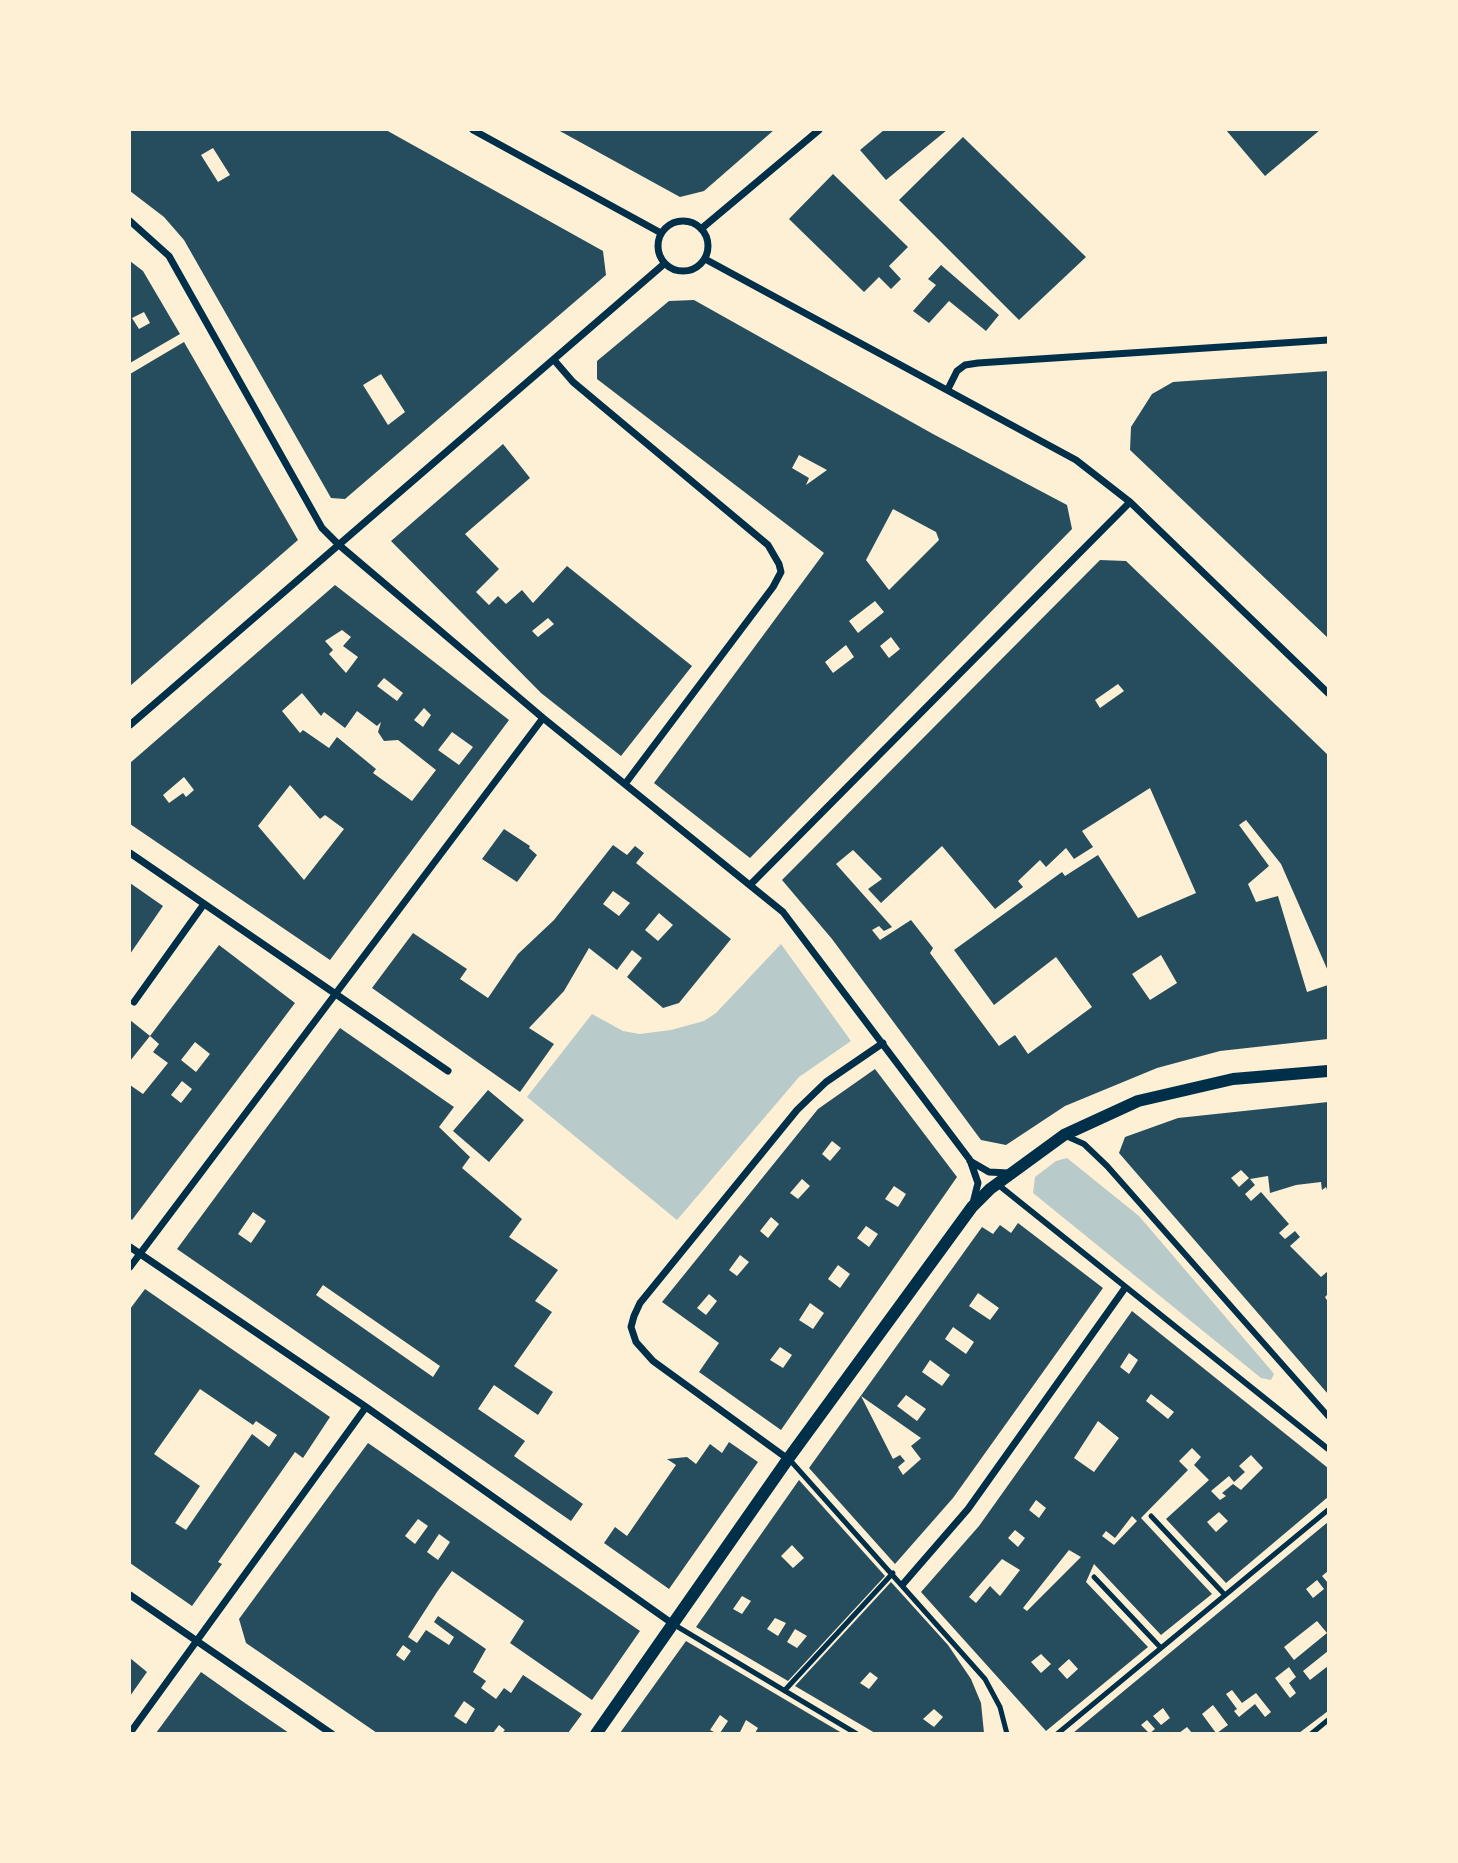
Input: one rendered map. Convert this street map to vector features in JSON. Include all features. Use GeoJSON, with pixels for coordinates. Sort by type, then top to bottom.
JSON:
{"type":"FeatureCollection","features":[{"type":"Feature","properties":{"kind":"street"},"geometry":{"type":"LineString","coordinates":[[473,130],[661,233]]}},
{"type":"Feature","properties":{"kind":"street"},"geometry":{"type":"LineString","coordinates":[[701,229],[818,130]]}},
{"type":"Feature","properties":{"kind":"street"},"geometry":{"type":"LineString","coordinates":[[130,221],[169,256],[322,528],[542,718],[783,912],[970,1160],[978,1184],[972,1208]]}},
{"type":"Feature","properties":{"kind":"street"},"geometry":{"type":"LineString","coordinates":[[686,221],[701,229],[708,244],[705,259],[685,272],[664,264],[658,248],[661,233],[669,225],[686,221]]}},
{"type":"Feature","properties":{"kind":"street"},"geometry":{"type":"LineString","coordinates":[[705,259],[1076,460],[1130,502],[1328,693]]}},
{"type":"Feature","properties":{"kind":"street"},"geometry":{"type":"LineString","coordinates":[[130,725],[664,264]]}},
{"type":"Feature","properties":{"kind":"street"},"geometry":{"type":"LineString","coordinates":[[948,389],[957,371],[965,365],[978,363],[1328,340]]}},
{"type":"Feature","properties":{"kind":"street"},"geometry":{"type":"LineString","coordinates":[[554,359],[573,382],[768,545],[779,564],[780,572],[773,587],[625,784]]}},
{"type":"Feature","properties":{"kind":"street"},"geometry":{"type":"LineString","coordinates":[[751,884],[1130,502]]}},
{"type":"Feature","properties":{"kind":"street"},"geometry":{"type":"LineString","coordinates":[[130,1267],[542,718]]}},
{"type":"Feature","properties":{"kind":"street"},"geometry":{"type":"LineString","coordinates":[[130,853],[448,1071]]}},
{"type":"Feature","properties":{"kind":"street"},"geometry":{"type":"LineString","coordinates":[[134,1002],[204,904]]}},
{"type":"Feature","properties":{"kind":"street"},"geometry":{"type":"LineString","coordinates":[[788,1458],[643,1350],[631,1327],[640,1303],[810,1096],[883,1043]]}},
{"type":"Feature","properties":{"kind":"street"},"geometry":{"type":"LineString","coordinates":[[596,1734],[788,1458],[972,1208],[996,1183],[1064,1135],[1156,1095],[1233,1079],[1328,1070]]}},
{"type":"Feature","properties":{"kind":"street"},"geometry":{"type":"LineString","coordinates":[[1064,1135],[1084,1144],[1107,1166],[1328,1416]]}},
{"type":"Feature","properties":{"kind":"street"},"geometry":{"type":"LineString","coordinates":[[970,1160],[989,1172],[1008,1173]]}},
{"type":"Feature","properties":{"kind":"street"},"geometry":{"type":"LineString","coordinates":[[996,1183],[1328,1449]]}},
{"type":"Feature","properties":{"kind":"street"},"geometry":{"type":"LineString","coordinates":[[130,1247],[366,1407],[673,1624]]}},
{"type":"Feature","properties":{"kind":"street"},"geometry":{"type":"LineString","coordinates":[[903,1584],[968,1509],[1125,1288]]}},
{"type":"Feature","properties":{"kind":"street"},"geometry":{"type":"LineString","coordinates":[[130,1733],[366,1407]]}},
{"type":"Feature","properties":{"kind":"street"},"geometry":{"type":"LineString","coordinates":[[130,1595],[332,1734]]}},
{"type":"Feature","properties":{"kind":"lane"},"geometry":{"type":"LineString","coordinates":[[788,1458],[985,1679],[1000,1707],[1007,1734]]}},
{"type":"Feature","properties":{"kind":"lane"},"geometry":{"type":"LineString","coordinates":[[1057,1734],[1328,1510]]}},
{"type":"Feature","properties":{"kind":"lane"},"geometry":{"type":"LineString","coordinates":[[1151,1516],[1225,1595]]}},
{"type":"Feature","properties":{"kind":"lane"},"geometry":{"type":"LineString","coordinates":[[785,1690],[893,1573]]}},
{"type":"Feature","properties":{"kind":"lane"},"geometry":{"type":"LineString","coordinates":[[1094,1577],[1161,1648]]}},
{"type":"Feature","properties":{"kind":"lane"},"geometry":{"type":"LineString","coordinates":[[673,1624],[857,1734]]}},
{"type":"Feature","properties":{"kind":"lane"},"geometry":{"type":"LineString","coordinates":[[1311,1734],[1328,1720]]}},
{"type":"Feature","properties":{"kind":"shaded area"},"geometry":{"type":"Polygon","coordinates":[[[781,944],[851,1041],[799,1077],[677,1220],[527,1097],[592,1014],[623,1031],[640,1034],[671,1030],[704,1021],[716,1013],[781,944]]]}},
{"type":"Feature","properties":{"kind":"shaded area"},"geometry":{"type":"Polygon","coordinates":[[[1067,1158],[1139,1216],[1270,1369],[1274,1374],[1271,1380],[1261,1378],[1033,1193],[1035,1177],[1056,1161],[1067,1158]]]}},
{"type":"Feature","properties":{"kind":"building"},"geometry":{"type":"Polygon","coordinates":[[[130,130],[386,130],[603,251],[606,275],[345,499],[331,498],[184,240],[164,217],[130,191],[130,130]],[[213,148],[201,155],[218,182],[230,175],[213,148]],[[381,374],[363,385],[388,425],[405,412],[381,374]]]}},
{"type":"Feature","properties":{"kind":"building"},"geometry":{"type":"Polygon","coordinates":[[[558,130],[774,130],[704,191],[680,197],[558,130]]]}},
{"type":"Feature","properties":{"kind":"building"},"geometry":{"type":"Polygon","coordinates":[[[884,130],[947,130],[886,180],[860,150],[884,130]]]}},
{"type":"Feature","properties":{"kind":"building"},"geometry":{"type":"Polygon","coordinates":[[[1226,130],[1320,130],[1265,176],[1226,130]]]}},
{"type":"Feature","properties":{"kind":"building"},"geometry":{"type":"Polygon","coordinates":[[[963,137],[1086,257],[1019,320],[899,200],[963,137]]]}},
{"type":"Feature","properties":{"kind":"building"},"geometry":{"type":"Polygon","coordinates":[[[833,174],[908,247],[889,266],[901,279],[891,289],[879,277],[864,292],[789,219],[833,174]]]}},
{"type":"Feature","properties":{"kind":"building"},"geometry":{"type":"Polygon","coordinates":[[[130,261],[143,271],[180,334],[130,363],[130,261]],[[144,312],[132,318],[139,329],[150,323],[144,312]]]}},
{"type":"Feature","properties":{"kind":"building"},"geometry":{"type":"Polygon","coordinates":[[[941,265],[999,315],[986,331],[949,301],[929,323],[913,311],[936,285],[928,279],[941,265]]]}},
{"type":"Feature","properties":{"kind":"building"},"geometry":{"type":"Polygon","coordinates":[[[694,300],[933,434],[1067,505],[1072,529],[750,858],[654,783],[824,553],[597,379],[597,361],[669,301],[694,300]],[[799,455],[792,468],[809,478],[806,485],[827,470],[799,455]],[[893,509],[866,560],[889,590],[939,540],[936,532],[893,509]],[[875,601],[849,621],[858,633],[884,612],[875,601]],[[891,637],[880,646],[889,658],[900,649],[891,637]],[[846,645],[825,662],[833,673],[854,657],[846,645]]]}},
{"type":"Feature","properties":{"kind":"building"},"geometry":{"type":"Polygon","coordinates":[[[184,342],[298,540],[130,686],[130,374],[184,342]]]}},
{"type":"Feature","properties":{"kind":"building"},"geometry":{"type":"Polygon","coordinates":[[[1328,371],[1328,638],[1130,450],[1131,427],[1152,394],[1173,382],[1328,371]]]}},
{"type":"Feature","properties":{"kind":"building"},"geometry":{"type":"Polygon","coordinates":[[[503,444],[530,478],[465,534],[499,569],[476,592],[489,605],[498,596],[506,604],[522,590],[533,603],[567,566],[692,666],[621,756],[541,693],[391,541],[503,444]],[[548,618],[532,631],[538,637],[554,624],[548,618]]]}},
{"type":"Feature","properties":{"kind":"building"},"geometry":{"type":"Polygon","coordinates":[[[1100,560],[1126,561],[1328,755],[1328,971],[1281,864],[1246,820],[1239,825],[1269,866],[1248,884],[1256,902],[1278,896],[1307,992],[1328,985],[1328,1039],[1220,1051],[1157,1068],[1065,1106],[1006,1145],[981,1140],[832,939],[782,880],[1100,560]],[[1118,684],[1095,700],[1100,708],[1124,691],[1118,684]],[[1150,788],[1082,831],[1093,847],[1074,859],[1066,848],[1046,867],[1040,860],[1018,881],[1023,887],[995,909],[942,846],[881,903],[868,889],[882,879],[853,850],[836,864],[892,927],[884,931],[879,926],[872,930],[880,940],[911,920],[933,948],[930,953],[999,1046],[1015,1035],[1028,1054],[1092,1007],[1056,957],[994,1005],[954,950],[1062,872],[1065,876],[1098,855],[1138,918],[1196,893],[1150,788]],[[1161,955],[1132,974],[1150,1000],[1177,983],[1161,955]]]}},
{"type":"Feature","properties":{"kind":"building"},"geometry":{"type":"Polygon","coordinates":[[[335,585],[509,720],[330,960],[130,824],[130,763],[335,585]],[[342,630],[325,641],[333,650],[329,654],[346,673],[358,657],[343,646],[351,637],[342,630]],[[384,678],[377,686],[397,701],[403,693],[384,678]],[[302,693],[282,711],[300,733],[303,730],[329,748],[337,737],[376,769],[373,773],[412,801],[436,770],[398,740],[384,741],[378,732],[381,722],[377,726],[357,711],[345,728],[324,712],[321,716],[302,693]],[[424,708],[414,720],[423,727],[431,715],[424,708]],[[452,732],[438,750],[459,765],[473,747],[452,732]],[[184,777],[163,795],[169,803],[183,793],[186,797],[194,790],[184,777]],[[290,785],[258,826],[304,880],[344,829],[325,815],[320,819],[290,785]]]}},
{"type":"Feature","properties":{"kind":"building"},"geometry":{"type":"Polygon","coordinates":[[[504,829],[530,846],[537,855],[517,882],[482,859],[504,829]]]}},
{"type":"Feature","properties":{"kind":"building"},"geometry":{"type":"Polygon","coordinates":[[[613,845],[627,855],[635,846],[644,853],[636,863],[731,939],[679,1003],[663,1008],[627,977],[642,958],[632,950],[617,970],[589,948],[564,991],[529,1028],[554,1044],[520,1092],[372,988],[413,933],[467,969],[460,979],[488,998],[518,954],[554,920],[613,845]],[[613,891],[603,904],[619,916],[630,903],[613,891]],[[659,913],[645,930],[658,941],[673,925],[659,913]]]}},
{"type":"Feature","properties":{"kind":"building"},"geometry":{"type":"Polygon","coordinates":[[[130,883],[163,906],[130,954],[130,883]]]}},
{"type":"Feature","properties":{"kind":"building"},"geometry":{"type":"Polygon","coordinates":[[[219,945],[295,1003],[132,1220],[130,1085],[143,1094],[168,1063],[153,1052],[159,1044],[150,1036],[219,945]],[[195,1042],[181,1060],[196,1072],[210,1054],[195,1042]],[[182,1081],[171,1095],[181,1103],[192,1089],[182,1081]]]}},
{"type":"Feature","properties":{"kind":"building"},"geometry":{"type":"Polygon","coordinates":[[[130,1020],[150,1036],[130,1061],[130,1020]]]}},
{"type":"Feature","properties":{"kind":"building"},"geometry":{"type":"Polygon","coordinates":[[[340,1028],[454,1107],[439,1127],[470,1157],[462,1168],[522,1219],[509,1237],[558,1270],[535,1301],[552,1312],[514,1366],[553,1392],[538,1415],[494,1385],[478,1409],[525,1441],[514,1456],[583,1504],[571,1521],[177,1249],[340,1028]],[[253,1212],[238,1234],[251,1243],[266,1221],[253,1212]],[[323,1285],[316,1295],[433,1377],[440,1366],[323,1285]]]}},
{"type":"Feature","properties":{"kind":"building"},"geometry":{"type":"Polygon","coordinates":[[[875,1069],[957,1177],[781,1430],[699,1372],[719,1343],[662,1302],[818,1109],[875,1069]],[[832,1141],[822,1154],[830,1161],[841,1148],[832,1141]],[[802,1179],[790,1193],[798,1199],[810,1186],[802,1179]],[[894,1186],[885,1199],[898,1207],[906,1194],[894,1186]],[[771,1217],[760,1231],[768,1238],[779,1224],[771,1217]],[[866,1226],[857,1238],[869,1247],[878,1234],[866,1226]],[[740,1255],[729,1270],[737,1276],[749,1262],[740,1255]],[[838,1265],[828,1279],[840,1288],[850,1274],[838,1265]],[[709,1294],[697,1308],[706,1315],[717,1301],[709,1294]],[[810,1303],[799,1320],[813,1329],[824,1313],[810,1303]],[[780,1347],[770,1360],[783,1368],[792,1355],[780,1347]]]}},
{"type":"Feature","properties":{"kind":"building"},"geometry":{"type":"Polygon","coordinates":[[[488,1090],[524,1120],[489,1162],[453,1131],[488,1090]]]}},
{"type":"Feature","properties":{"kind":"building"},"geometry":{"type":"Polygon","coordinates":[[[1328,1102],[1328,1193],[1326,1187],[1322,1190],[1321,1182],[1296,1185],[1270,1193],[1268,1176],[1250,1179],[1255,1185],[1245,1194],[1251,1201],[1261,1192],[1289,1224],[1279,1233],[1285,1239],[1295,1231],[1300,1237],[1290,1246],[1321,1277],[1328,1271],[1328,1294],[1325,1297],[1328,1302],[1328,1394],[1119,1153],[1125,1137],[1178,1118],[1328,1102]],[[1241,1170],[1231,1178],[1239,1187],[1249,1178],[1241,1170]]]}},
{"type":"Feature","properties":{"kind":"building"},"geometry":{"type":"Polygon","coordinates":[[[1018,1223],[1103,1288],[953,1498],[895,1564],[809,1468],[982,1227],[993,1234],[1000,1225],[1011,1233],[1018,1223]],[[978,1293],[969,1306],[990,1320],[999,1308],[978,1293]],[[953,1327],[945,1339],[966,1354],[974,1342],[953,1327]],[[930,1360],[922,1372],[942,1386],[950,1375],[930,1360]],[[906,1395],[897,1406],[917,1421],[926,1409],[906,1395]],[[861,1396],[893,1459],[900,1455],[905,1461],[898,1467],[903,1475],[921,1459],[911,1446],[921,1438],[861,1396]]]}},
{"type":"Feature","properties":{"kind":"building"},"geometry":{"type":"Polygon","coordinates":[[[145,1289],[330,1417],[303,1458],[295,1452],[218,1562],[222,1564],[192,1606],[130,1563],[130,1309],[145,1289]],[[200,1389],[154,1454],[200,1486],[175,1523],[186,1530],[252,1434],[269,1447],[277,1435],[256,1421],[253,1425],[200,1389]]]}},
{"type":"Feature","properties":{"kind":"building"},"geometry":{"type":"Polygon","coordinates":[[[1132,1311],[1328,1468],[1328,1497],[1226,1583],[1166,1519],[1209,1480],[1194,1465],[1201,1457],[1192,1448],[1179,1461],[1188,1470],[1141,1518],[1212,1594],[1161,1635],[1094,1564],[1086,1582],[1148,1647],[1046,1731],[921,1592],[979,1526],[1132,1311]],[[1129,1353],[1120,1367],[1129,1374],[1138,1360],[1129,1353]],[[1151,1394],[1146,1401],[1168,1419],[1174,1412],[1151,1394]],[[1098,1421],[1074,1458],[1094,1472],[1119,1438],[1098,1421]],[[1251,1455],[1239,1466],[1245,1472],[1234,1482],[1229,1476],[1211,1491],[1220,1500],[1226,1496],[1222,1493],[1233,1484],[1241,1490],[1263,1468],[1251,1455]],[[1036,1500],[1029,1510],[1039,1518],[1046,1508],[1036,1500]],[[1219,1512],[1207,1522],[1216,1532],[1228,1521],[1219,1512]],[[1132,1516],[1115,1538],[1106,1531],[1102,1536],[1114,1545],[1137,1521],[1132,1516]],[[1015,1530],[1008,1538],[1018,1547],[1025,1538],[1015,1530]],[[1069,1550],[1023,1608],[1027,1611],[1081,1557],[1069,1550]],[[1002,1559],[969,1597],[976,1603],[990,1586],[1000,1596],[1020,1570],[1002,1559]],[[1041,1654],[1031,1662],[1041,1673],[1051,1664],[1041,1654]],[[1069,1659],[1058,1669],[1067,1679],[1078,1669],[1069,1659]]]}},
{"type":"Feature","properties":{"kind":"building"},"geometry":{"type":"Polygon","coordinates":[[[729,1442],[758,1462],[669,1589],[604,1543],[615,1527],[627,1536],[676,1465],[667,1459],[687,1457],[696,1464],[710,1444],[722,1453],[729,1442]]]}},
{"type":"Feature","properties":{"kind":"building"},"geometry":{"type":"Polygon","coordinates":[[[368,1443],[640,1631],[592,1700],[510,1643],[524,1621],[452,1571],[408,1637],[417,1643],[426,1630],[449,1645],[454,1637],[434,1622],[438,1616],[486,1649],[473,1672],[486,1681],[481,1688],[496,1699],[504,1688],[511,1693],[523,1675],[582,1714],[568,1733],[502,1733],[505,1730],[499,1725],[493,1733],[377,1733],[246,1643],[239,1619],[368,1443]],[[418,1519],[405,1536],[415,1544],[428,1526],[418,1519]],[[439,1534],[427,1552],[438,1560],[450,1542],[439,1534]],[[403,1645],[396,1655],[404,1661],[411,1651],[403,1645]],[[464,1701],[454,1716],[466,1724],[475,1709],[464,1701]]]}},
{"type":"Feature","properties":{"kind":"building"},"geometry":{"type":"Polygon","coordinates":[[[799,1480],[885,1576],[788,1681],[696,1627],[799,1480]],[[792,1545],[781,1556],[793,1568],[804,1558],[792,1545]],[[742,1596],[733,1609],[742,1614],[751,1601],[742,1596]],[[775,1618],[767,1629],[778,1636],[786,1623],[775,1618]],[[795,1629],[787,1642],[797,1648],[807,1636],[795,1629]]]}},
{"type":"Feature","properties":{"kind":"building"},"geometry":{"type":"Polygon","coordinates":[[[1328,1522],[1328,1571],[1322,1576],[1328,1583],[1328,1651],[1303,1671],[1310,1680],[1328,1666],[1328,1711],[1299,1733],[1217,1733],[1228,1725],[1213,1705],[1202,1714],[1216,1733],[1192,1733],[1187,1727],[1179,1733],[1150,1733],[1155,1729],[1147,1720],[1141,1725],[1149,1733],[1073,1733],[1328,1522]],[[1317,1580],[1306,1589],[1313,1598],[1324,1589],[1317,1580]],[[1317,1621],[1284,1647],[1294,1660],[1327,1633],[1317,1621]],[[1289,1667],[1275,1678],[1290,1698],[1296,1693],[1289,1683],[1296,1677],[1289,1667]],[[1232,1690],[1226,1694],[1237,1709],[1234,1711],[1239,1717],[1255,1704],[1265,1717],[1271,1712],[1256,1693],[1242,1703],[1232,1690]],[[1163,1708],[1153,1716],[1161,1725],[1170,1718],[1163,1708]]]}},
{"type":"Feature","properties":{"kind":"building"},"geometry":{"type":"Polygon","coordinates":[[[891,1582],[948,1645],[971,1679],[981,1703],[984,1733],[875,1733],[795,1686],[891,1582]],[[870,1672],[860,1683],[869,1689],[878,1678],[870,1672]],[[934,1709],[923,1719],[934,1727],[943,1717],[934,1709]]]}},
{"type":"Feature","properties":{"kind":"building"},"geometry":{"type":"Polygon","coordinates":[[[686,1641],[842,1733],[755,1733],[758,1728],[746,1720],[740,1732],[743,1733],[720,1733],[728,1721],[720,1715],[710,1730],[716,1733],[620,1733],[686,1641]]]}},
{"type":"Feature","properties":{"kind":"building"},"geometry":{"type":"Polygon","coordinates":[[[130,1658],[147,1672],[130,1696],[130,1658]]]}},
{"type":"Feature","properties":{"kind":"building"},"geometry":{"type":"Polygon","coordinates":[[[201,1672],[242,1701],[289,1733],[156,1733],[201,1672]]]}}]}
